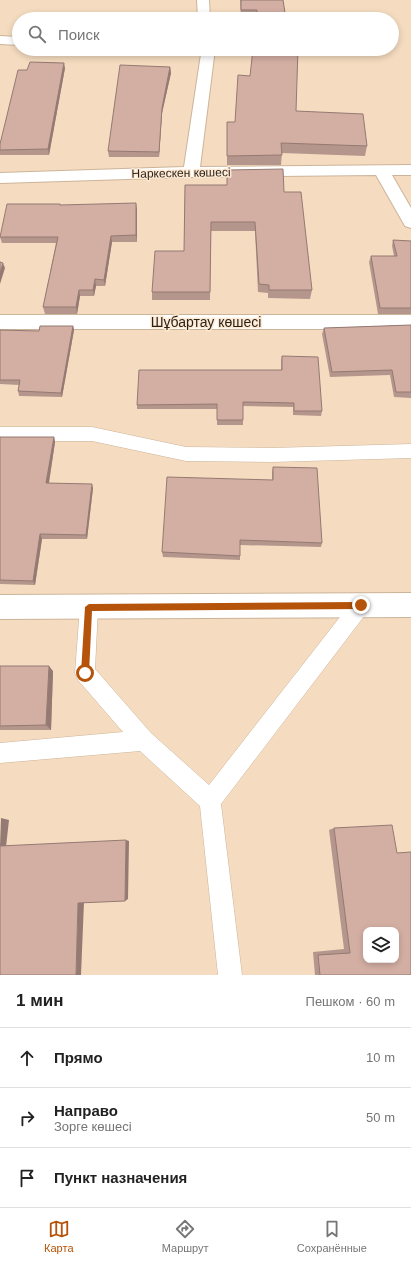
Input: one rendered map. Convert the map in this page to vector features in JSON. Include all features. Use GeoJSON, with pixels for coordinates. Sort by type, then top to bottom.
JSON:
{"type":"FeatureCollection","features":[{"type":"Feature","properties":{"kind":"street"},"geometry":{"type":"LineString","coordinates":[[203,0],[204,12]]}},
{"type":"Feature","properties":{"kind":"street"},"geometry":{"type":"LineString","coordinates":[[0,40],[12,41]]}},
{"type":"Feature","properties":{"kind":"street"},"geometry":{"type":"LineString","coordinates":[[191,172],[207,56]]}},
{"type":"Feature","properties":{"kind":"street"},"geometry":{"type":"LineString","coordinates":[[381,170],[411,222]]}},
{"type":"Feature","properties":{"kind":"street","name":"Наркескен көшесі"},"geometry":{"type":"LineString","coordinates":[[0,178],[191,172],[411,170]]}},
{"type":"Feature","properties":{"kind":"street","name":"Шұбартау көшесі"},"geometry":{"type":"LineString","coordinates":[[0,322],[411,322]]}},
{"type":"Feature","properties":{"kind":"street"},"geometry":{"type":"LineString","coordinates":[[0,607],[411,605]]}},
{"type":"Feature","properties":{"kind":"lane"},"geometry":{"type":"LineString","coordinates":[[0,434],[92,434],[186,454],[272,455],[411,451]]}},
{"type":"Feature","properties":{"kind":"lane"},"geometry":{"type":"LineString","coordinates":[[210,801],[361,605]]}},
{"type":"Feature","properties":{"kind":"lane"},"geometry":{"type":"LineString","coordinates":[[89,607],[85,673],[144,740],[210,801],[230,975]]}},
{"type":"Feature","properties":{"kind":"lane"},"geometry":{"type":"LineString","coordinates":[[0,753],[144,740]]}},
{"type":"Feature","properties":{"kind":"building"},"geometry":{"type":"Polygon","coordinates":[[[241,0],[283,0],[285,12],[257,12],[257,10],[241,10],[241,0]]]}},
{"type":"Feature","properties":{"kind":"building"},"geometry":{"type":"Polygon","coordinates":[[[252,56],[298,56],[296,111],[363,114],[367,146],[281,143],[282,155],[227,156],[227,122],[235,122],[238,75],[250,76],[252,56]]]}},
{"type":"Feature","properties":{"kind":"building"},"geometry":{"type":"Polygon","coordinates":[[[30,62],[64,63],[48,149],[0,150],[0,144],[18,70],[27,70],[30,62]]]}},
{"type":"Feature","properties":{"kind":"building"},"geometry":{"type":"Polygon","coordinates":[[[120,65],[170,67],[162,108],[159,152],[108,151],[120,65]]]}},
{"type":"Feature","properties":{"kind":"building"},"geometry":{"type":"Polygon","coordinates":[[[283,169],[284,192],[301,192],[312,290],[269,290],[269,285],[259,284],[255,222],[211,222],[210,292],[152,292],[155,251],[184,251],[185,185],[227,185],[227,170],[283,169]]]}},
{"type":"Feature","properties":{"kind":"building"},"geometry":{"type":"Polygon","coordinates":[[[136,203],[136,235],[111,236],[104,280],[95,279],[93,290],[79,290],[76,307],[43,307],[58,237],[0,237],[7,204],[60,205],[136,203]]]}},
{"type":"Feature","properties":{"kind":"building"},"geometry":{"type":"Polygon","coordinates":[[[393,240],[411,241],[411,308],[380,308],[371,256],[397,256],[393,240]]]}},
{"type":"Feature","properties":{"kind":"building"},"geometry":{"type":"Polygon","coordinates":[[[0,262],[3,263],[0,273],[0,262]]]}},
{"type":"Feature","properties":{"kind":"building"},"geometry":{"type":"Polygon","coordinates":[[[411,325],[411,392],[396,392],[392,370],[332,372],[324,328],[411,325]]]}},
{"type":"Feature","properties":{"kind":"building"},"geometry":{"type":"Polygon","coordinates":[[[40,326],[73,326],[61,393],[18,391],[20,380],[0,380],[0,330],[39,331],[40,326]]]}},
{"type":"Feature","properties":{"kind":"building"},"geometry":{"type":"Polygon","coordinates":[[[282,356],[318,357],[322,411],[294,411],[294,403],[243,402],[243,420],[217,420],[217,404],[137,405],[139,370],[282,370],[282,356]]]}},
{"type":"Feature","properties":{"kind":"building"},"geometry":{"type":"Polygon","coordinates":[[[0,437],[54,437],[46,483],[92,484],[86,535],[40,534],[33,581],[0,580],[0,437]]]}},
{"type":"Feature","properties":{"kind":"building"},"geometry":{"type":"Polygon","coordinates":[[[273,467],[317,468],[322,543],[240,540],[240,556],[162,552],[167,477],[273,480],[273,467]]]}},
{"type":"Feature","properties":{"kind":"building"},"geometry":{"type":"Polygon","coordinates":[[[0,666],[49,666],[46,725],[0,726],[0,666]]]}},
{"type":"Feature","properties":{"kind":"building"},"geometry":{"type":"Polygon","coordinates":[[[392,825],[397,853],[411,852],[411,975],[320,975],[318,955],[350,953],[334,828],[392,825]]]}},
{"type":"Feature","properties":{"kind":"building"},"geometry":{"type":"Polygon","coordinates":[[[126,840],[125,901],[78,903],[76,975],[0,975],[0,846],[126,840]]]}},
{"type":"Feature","properties":{"kind":"route"},"geometry":{"type":"LineString","coordinates":[[85,673],[89,607],[361,605]]}}]}
